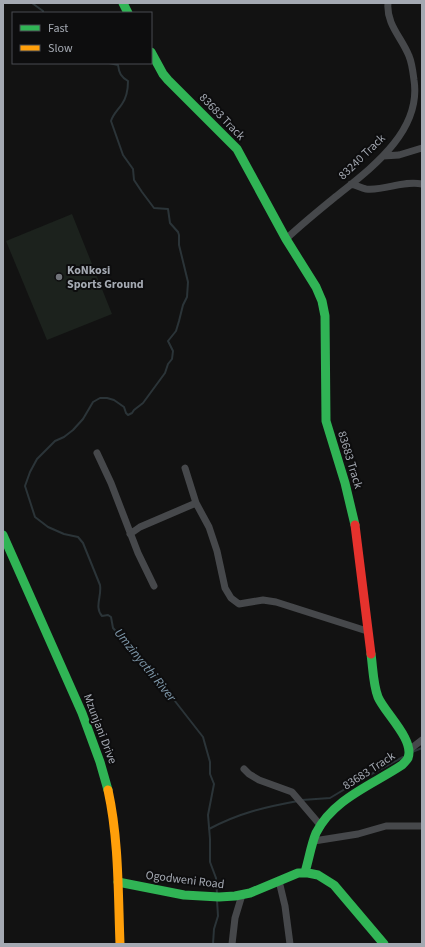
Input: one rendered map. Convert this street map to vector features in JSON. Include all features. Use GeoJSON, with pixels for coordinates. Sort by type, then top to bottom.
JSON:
{"type":"FeatureCollection","features":[{"type":"Feature","properties":{"kind":"street"},"geometry":{"type":"LineString","coordinates":[[123,3],[128,12]]}},
{"type":"Feature","properties":{"kind":"street","name":"83240 Track"},"geometry":{"type":"LineString","coordinates":[[286,239],[382,156],[400,134],[410,117],[416,88],[409,57],[391,22],[388,3]]}},
{"type":"Feature","properties":{"kind":"street","name":"83683 Track"},"geometry":{"type":"LineString","coordinates":[[152,54],[163,74],[236,149],[286,239],[319,294],[324,309],[325,416],[356,529],[367,631],[375,686],[379,699],[396,723],[409,750],[408,758],[402,765],[367,786],[330,814],[321,826],[314,840],[306,872]]}},
{"type":"Feature","properties":{"kind":"street"},"geometry":{"type":"LineString","coordinates":[[382,156],[399,155],[422,148]]}},
{"type":"Feature","properties":{"kind":"street"},"geometry":{"type":"LineString","coordinates":[[351,184],[366,189],[408,183],[422,184]]}},
{"type":"Feature","properties":{"kind":"street"},"geometry":{"type":"LineString","coordinates":[[97,453],[111,483],[130,534],[154,586]]}},
{"type":"Feature","properties":{"kind":"street"},"geometry":{"type":"LineString","coordinates":[[185,468],[196,503],[210,527],[225,588],[230,598],[235,602],[244,604],[263,600],[276,602],[367,631]]}},
{"type":"Feature","properties":{"kind":"street"},"geometry":{"type":"LineString","coordinates":[[130,534],[140,527],[196,503]]}},
{"type":"Feature","properties":{"kind":"street","name":"Mzunjani Drive"},"geometry":{"type":"LineString","coordinates":[[3,535],[94,740],[109,795],[114,821],[120,944]]}},
{"type":"Feature","properties":{"kind":"street"},"geometry":{"type":"LineString","coordinates":[[409,750],[422,740]]}},
{"type":"Feature","properties":{"kind":"street"},"geometry":{"type":"LineString","coordinates":[[244,769],[259,780],[292,792],[321,826]]}},
{"type":"Feature","properties":{"kind":"street"},"geometry":{"type":"LineString","coordinates":[[314,840],[358,834],[386,826],[422,826]]}},
{"type":"Feature","properties":{"kind":"street"},"geometry":{"type":"LineString","coordinates":[[306,872],[322,877],[332,883],[384,944]]}},
{"type":"Feature","properties":{"kind":"street","name":"Ogodweni Road"},"geometry":{"type":"LineString","coordinates":[[118,882],[170,892],[231,897],[261,890],[279,881],[306,872]]}},
{"type":"Feature","properties":{"kind":"street"},"geometry":{"type":"LineString","coordinates":[[279,881],[285,906],[290,944]]}},
{"type":"Feature","properties":{"kind":"street"},"geometry":{"type":"LineString","coordinates":[[232,944],[235,918],[242,895]]}},
{"type":"Feature","properties":{"kind":"shaded area","name":"KoNkosi Sports Ground"},"geometry":{"type":"Polygon","coordinates":[[[72,214],[112,314],[47,340],[6,241],[72,214]]]}},
{"type":"Feature","properties":{"kind":"waterway","name":"Umzinyathi River"},"geometry":{"type":"LineString","coordinates":[[32,3],[43,12]]}},
{"type":"Feature","properties":{"kind":"waterway","name":"Umzinyathi River"},"geometry":{"type":"LineString","coordinates":[[114,64],[118,65],[121,74],[128,81],[125,99],[114,114],[111,121],[123,155],[133,169],[134,180],[154,208],[168,209],[170,223],[178,232],[179,245],[188,282],[187,297],[183,305],[176,331],[168,341],[173,351],[172,359],[168,364],[165,373],[143,403],[128,415],[124,407],[114,400],[100,398],[93,402],[83,419],[73,430],[64,437],[55,441],[37,459],[25,486],[35,517],[48,527],[64,534],[78,537],[83,543],[100,585],[98,605],[100,613],[102,616],[108,615],[111,617],[113,628],[153,673],[203,737],[210,762],[210,774],[214,784],[208,815],[210,862],[216,878],[217,894]]}},
{"type":"Feature","properties":{"kind":"waterway"},"geometry":{"type":"LineString","coordinates":[[412,752],[422,748]]}},
{"type":"Feature","properties":{"kind":"waterway"},"geometry":{"type":"LineString","coordinates":[[302,800],[330,798],[403,757]]}},
{"type":"Feature","properties":{"kind":"waterway"},"geometry":{"type":"LineString","coordinates":[[209,829],[220,823],[252,811],[298,801]]}},
{"type":"Feature","properties":{"kind":"waterway","name":"Umzinyathi River"},"geometry":{"type":"LineString","coordinates":[[213,944],[214,929],[218,916],[217,900]]}},
{"type":"Feature","properties":{"kind":"traffic: fast"},"geometry":{"type":"LineString","coordinates":[[123,3],[128,12]]}},
{"type":"Feature","properties":{"kind":"traffic: fast"},"geometry":{"type":"LineString","coordinates":[[152,54],[168,80],[237,149],[286,239],[316,287],[322,301],[325,316],[326,421],[345,483],[355,525]]}},
{"type":"Feature","properties":{"kind":"traffic: fast"},"geometry":{"type":"LineString","coordinates":[[3,535],[82,713],[100,762],[108,790]]}},
{"type":"Feature","properties":{"kind":"traffic: fast"},"geometry":{"type":"LineString","coordinates":[[305,872],[316,833],[323,821],[332,811],[354,794],[402,765],[408,758],[409,751],[407,743],[398,726],[381,703],[376,692],[371,654]]}},
{"type":"Feature","properties":{"kind":"traffic: fast"},"geometry":{"type":"LineString","coordinates":[[118,882],[184,895],[219,897],[250,893],[298,873],[318,875],[334,885],[384,944]]}},
{"type":"Feature","properties":{"kind":"traffic: slow"},"geometry":{"type":"LineString","coordinates":[[108,790],[112,809],[116,847],[120,944]]}},
{"type":"Feature","properties":{"kind":"traffic: jam"},"geometry":{"type":"LineString","coordinates":[[355,525],[371,654]]}},
{"type":"Feature","properties":{"kind":"place","name":"KoNkosi Sports Ground"},"geometry":{"type":"Point","coordinates":[59,277]}}]}
